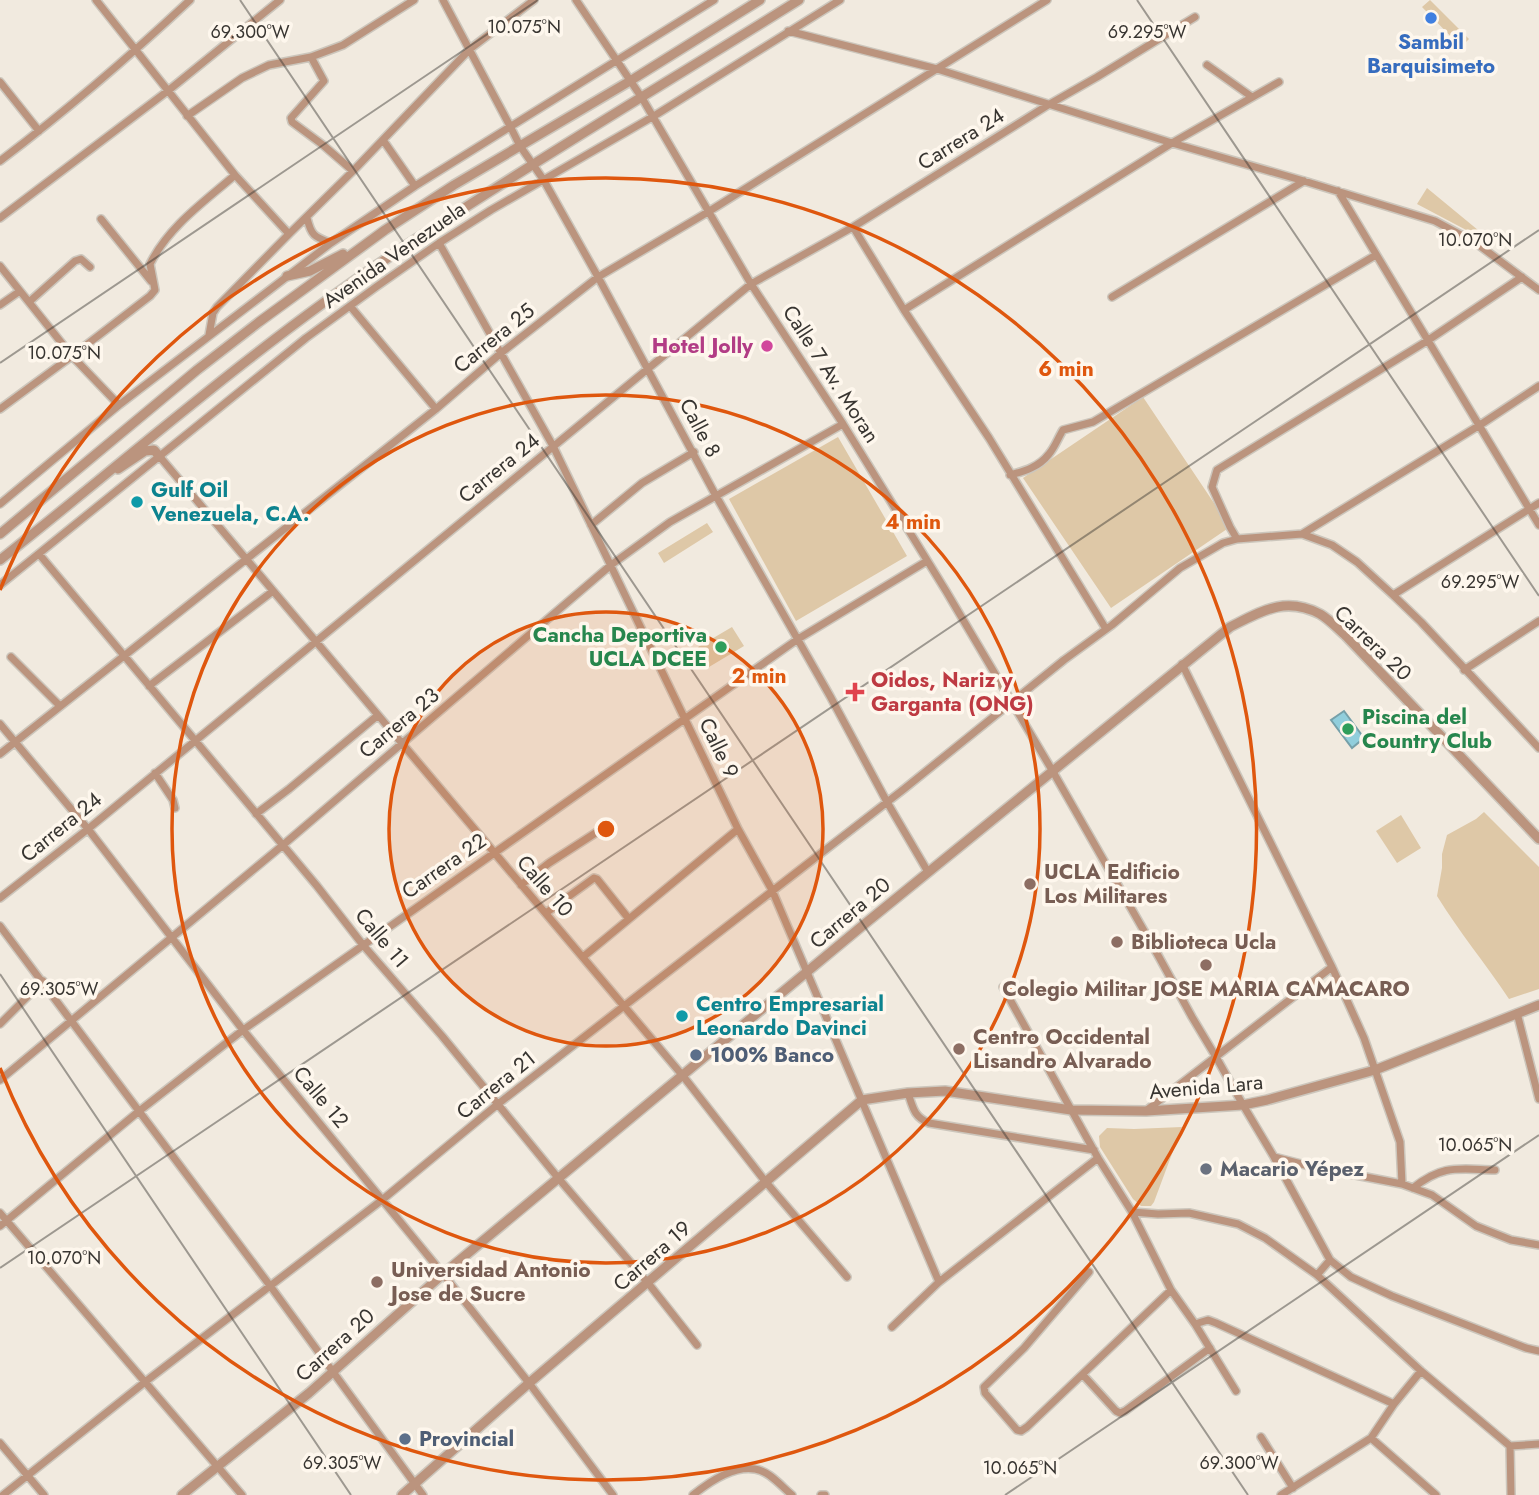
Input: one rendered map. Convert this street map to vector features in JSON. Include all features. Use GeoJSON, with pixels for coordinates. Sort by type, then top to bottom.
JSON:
{"type":"FeatureCollection","features":[{"type":"Feature","properties":{"kind":"street"},"geometry":{"type":"LineString","coordinates":[[96,0],[235,174],[292,232]]}},
{"type":"Feature","properties":{"kind":"street"},"geometry":{"type":"LineString","coordinates":[[0,161],[136,50],[190,0]]}},
{"type":"Feature","properties":{"kind":"street"},"geometry":{"type":"LineString","coordinates":[[0,218],[169,90],[280,0]]}},
{"type":"Feature","properties":{"kind":"street"},"geometry":{"type":"LineString","coordinates":[[187,116],[230,85],[259,69],[279,62],[311,57],[343,45],[414,0]]}},
{"type":"Feature","properties":{"kind":"street","name":"Calle 8"},"geometry":{"type":"LineString","coordinates":[[443,0],[520,146],[543,180],[598,277],[716,496],[928,872]]}},
{"type":"Feature","properties":{"kind":"street"},"geometry":{"type":"LineString","coordinates":[[208,336],[217,307],[470,49],[534,0]]}},
{"type":"Feature","properties":{"kind":"street","name":"Calle 7 Av. Moran"},"geometry":{"type":"LineString","coordinates":[[576,0],[642,98],[751,284],[844,424],[1012,703],[1274,1157],[1330,1260]]}},
{"type":"Feature","properties":{"kind":"street","name":"Avenida Venezuela"},"geometry":{"type":"LineString","coordinates":[[0,504],[119,405],[331,243],[415,186],[714,0]]}},
{"type":"Feature","properties":{"kind":"street","name":"Avenida Venezuela"},"geometry":{"type":"LineString","coordinates":[[0,534],[134,420],[258,322],[361,247],[454,185],[760,0]]}},
{"type":"Feature","properties":{"kind":"street","name":"Avenida Venezuela"},"geometry":{"type":"LineString","coordinates":[[0,560],[106,472],[283,333],[391,256],[799,0]]}},
{"type":"Feature","properties":{"kind":"street","name":"Avenida Venezuela"},"geometry":{"type":"LineString","coordinates":[[0,585],[306,338],[439,243],[653,116],[840,0]]}},
{"type":"Feature","properties":{"kind":"street","name":"Carrera 25"},"geometry":{"type":"LineString","coordinates":[[0,754],[436,409],[501,353],[598,277],[708,212],[1047,0]]}},
{"type":"Feature","properties":{"kind":"street","name":"Carrera 24"},"geometry":{"type":"LineString","coordinates":[[0,898],[88,829],[751,284],[853,227],[1195,17]]}},
{"type":"Feature","properties":{"kind":"street"},"geometry":{"type":"LineString","coordinates":[[788,31],[937,69],[1172,143],[1435,221],[1476,243],[1539,290]]}},
{"type":"Feature","properties":{"kind":"street"},"geometry":{"type":"LineString","coordinates":[[311,57],[324,81],[291,118],[292,122],[353,171]]}},
{"type":"Feature","properties":{"kind":"street"},"geometry":{"type":"LineString","coordinates":[[1206,65],[1252,97]]}},
{"type":"Feature","properties":{"kind":"street"},"geometry":{"type":"LineString","coordinates":[[0,82],[39,131]]}},
{"type":"Feature","properties":{"kind":"street"},"geometry":{"type":"LineString","coordinates":[[904,310],[1172,143],[1279,82]]}},
{"type":"Feature","properties":{"kind":"street"},"geometry":{"type":"LineString","coordinates":[[383,140],[415,186]]}},
{"type":"Feature","properties":{"kind":"street"},"geometry":{"type":"LineString","coordinates":[[0,409],[150,296],[155,290],[150,264],[167,236],[235,174]]}},
{"type":"Feature","properties":{"kind":"street"},"geometry":{"type":"LineString","coordinates":[[1112,297],[1304,181]]}},
{"type":"Feature","properties":{"kind":"street"},"geometry":{"type":"LineString","coordinates":[[1338,191],[1539,525]]}},
{"type":"Feature","properties":{"kind":"street"},"geometry":{"type":"LineString","coordinates":[[307,218],[315,236],[331,243]]}},
{"type":"Feature","properties":{"kind":"street"},"geometry":{"type":"LineString","coordinates":[[101,219],[154,284]]}},
{"type":"Feature","properties":{"kind":"street"},"geometry":{"type":"LineString","coordinates":[[853,227],[989,438],[1106,629]]}},
{"type":"Feature","properties":{"kind":"street","name":"Calle 9"},"geometry":{"type":"LineString","coordinates":[[439,243],[553,446],[738,829],[772,890],[939,1282]]}},
{"type":"Feature","properties":{"kind":"street"},"geometry":{"type":"LineString","coordinates":[[287,276],[310,271],[361,247]]}},
{"type":"Feature","properties":{"kind":"street"},"geometry":{"type":"LineString","coordinates":[[1010,475],[1030,470],[1040,463],[1049,455],[1063,430],[1093,422],[1376,255]]}},
{"type":"Feature","properties":{"kind":"street"},"geometry":{"type":"LineString","coordinates":[[29,302],[75,261],[81,259],[90,267]]}},
{"type":"Feature","properties":{"kind":"street"},"geometry":{"type":"LineString","coordinates":[[0,266],[72,356],[119,405]]}},
{"type":"Feature","properties":{"kind":"street"},"geometry":{"type":"LineString","coordinates":[[1237,539],[1212,488],[1217,471],[1427,341],[1522,277]]}},
{"type":"Feature","properties":{"kind":"street"},"geometry":{"type":"LineString","coordinates":[[0,305],[20,291]]}},
{"type":"Feature","properties":{"kind":"street"},"geometry":{"type":"LineString","coordinates":[[350,306],[436,409]]}},
{"type":"Feature","properties":{"kind":"street"},"geometry":{"type":"LineString","coordinates":[[1302,534],[1539,386]]}},
{"type":"Feature","properties":{"kind":"street","name":"Carrera 23"},"geometry":{"type":"LineString","coordinates":[[0,1080],[283,845],[611,565],[670,522],[844,424]]}},
{"type":"Feature","properties":{"kind":"street"},"geometry":{"type":"LineString","coordinates":[[106,472],[117,470],[145,451],[154,450],[160,457]]}},
{"type":"Feature","properties":{"kind":"street"},"geometry":{"type":"LineString","coordinates":[[592,525],[642,483],[694,452]]}},
{"type":"Feature","properties":{"kind":"street","name":"Calle 10"},"geometry":{"type":"LineString","coordinates":[[160,457],[683,1076],[765,1181],[847,1277]]}},
{"type":"Feature","properties":{"kind":"street"},"geometry":{"type":"LineString","coordinates":[[1393,595],[1539,503]]}},
{"type":"Feature","properties":{"kind":"street"},"geometry":{"type":"LineString","coordinates":[[1302,534],[1332,545],[1357,562],[1421,622],[1464,670],[1537,743]]}},
{"type":"Feature","properties":{"kind":"street","name":"Carrera 21"},"geometry":{"type":"LineString","coordinates":[[3,1495],[382,1200],[498,1104],[887,802],[1180,568],[1223,543],[1237,539],[1302,534]]}},
{"type":"Feature","properties":{"kind":"street","name":"Calle 11"},"geometry":{"type":"LineString","coordinates":[[39,554],[697,1345]]}},
{"type":"Feature","properties":{"kind":"street","name":"Carrera 22"},"geometry":{"type":"LineString","coordinates":[[3,1223],[243,1030],[798,639],[927,561]]}},
{"type":"Feature","properties":{"kind":"street"},"geometry":{"type":"LineString","coordinates":[[149,686],[273,591]]}},
{"type":"Feature","properties":{"kind":"street","name":"Carrera 20"},"geometry":{"type":"LineString","coordinates":[[182,1495],[309,1393],[443,1274],[1052,770],[1230,627],[1262,611],[1290,604],[1321,615],[1346,636],[1539,839]]}},
{"type":"Feature","properties":{"kind":"street"},"geometry":{"type":"LineString","coordinates":[[1464,670],[1539,621]]}},
{"type":"Feature","properties":{"kind":"street"},"geometry":{"type":"LineString","coordinates":[[11,657],[60,706]]}},
{"type":"Feature","properties":{"kind":"street"},"geometry":{"type":"LineString","coordinates":[[1182,664],[1332,967],[1364,1038],[1400,1142],[1402,1184]]}},
{"type":"Feature","properties":{"kind":"street"},"geometry":{"type":"LineString","coordinates":[[256,814],[377,716]]}},
{"type":"Feature","properties":{"kind":"street","name":"Calle 12"},"geometry":{"type":"LineString","coordinates":[[0,724],[88,829],[243,1030],[529,1382],[613,1495]]}},
{"type":"Feature","properties":{"kind":"street"},"geometry":{"type":"LineString","coordinates":[[155,773],[173,800],[175,808]]}},
{"type":"Feature","properties":{"kind":"street"},"geometry":{"type":"LineString","coordinates":[[583,957],[738,829]]}},
{"type":"Feature","properties":{"kind":"street"},"geometry":{"type":"LineString","coordinates":[[521,885],[597,832]]}},
{"type":"Feature","properties":{"kind":"street"},"geometry":{"type":"LineString","coordinates":[[546,913],[597,878],[629,919]]}},
{"type":"Feature","properties":{"kind":"street"},"geometry":{"type":"LineString","coordinates":[[0,926],[271,1287],[423,1495]]}},
{"type":"Feature","properties":{"kind":"street"},"geometry":{"type":"LineString","coordinates":[[1146,1111],[1332,967]]}},
{"type":"Feature","properties":{"kind":"street"},"geometry":{"type":"LineString","coordinates":[[0,1024],[43,981]]}},
{"type":"Feature","properties":{"kind":"street"},"geometry":{"type":"LineString","coordinates":[[1003,988],[1098,1158],[1132,1212],[1171,1290],[1236,1391]]}},
{"type":"Feature","properties":{"kind":"street","name":"Avenida Lara"},"geometry":{"type":"LineString","coordinates":[[862,1100],[945,1091],[1071,1110],[1146,1111],[1243,1105],[1375,1070],[1539,1005]]}},
{"type":"Feature","properties":{"kind":"street"},"geometry":{"type":"LineString","coordinates":[[1517,1013],[1539,1099]]}},
{"type":"Feature","properties":{"kind":"street"},"geometry":{"type":"LineString","coordinates":[[908,1093],[915,1113],[920,1120],[929,1123],[1094,1150]]}},
{"type":"Feature","properties":{"kind":"street","name":"Carrera 19"},"geometry":{"type":"LineString","coordinates":[[402,1495],[529,1382],[862,1100]]}},
{"type":"Feature","properties":{"kind":"street"},"geometry":{"type":"LineString","coordinates":[[1274,1157],[1402,1184],[1432,1195],[1476,1226],[1511,1240],[1539,1245]]}},
{"type":"Feature","properties":{"kind":"street"},"geometry":{"type":"LineString","coordinates":[[892,1327],[939,1282],[1098,1158]]}},
{"type":"Feature","properties":{"kind":"street"},"geometry":{"type":"LineString","coordinates":[[1413,1188],[1437,1172],[1451,1169],[1495,1170]]}},
{"type":"Feature","properties":{"kind":"street"},"geometry":{"type":"LineString","coordinates":[[1132,1212],[1189,1213],[1238,1224],[1265,1238],[1317,1275],[1421,1371],[1510,1446],[1539,1444]]}},
{"type":"Feature","properties":{"kind":"street"},"geometry":{"type":"LineString","coordinates":[[0,1213],[3,1223],[242,1495]]}},
{"type":"Feature","properties":{"kind":"street"},"geometry":{"type":"LineString","coordinates":[[1317,1275],[1330,1260],[1351,1277],[1392,1296],[1539,1351]]}},
{"type":"Feature","properties":{"kind":"street"},"geometry":{"type":"LineString","coordinates":[[1090,1272],[1024,1348],[984,1387],[985,1393],[1017,1430],[1021,1431],[1083,1375],[1171,1290]]}},
{"type":"Feature","properties":{"kind":"street"},"geometry":{"type":"LineString","coordinates":[[1195,1324],[1209,1320],[1394,1404]]}},
{"type":"Feature","properties":{"kind":"street"},"geometry":{"type":"LineString","coordinates":[[1083,1375],[1120,1413],[1210,1348]]}},
{"type":"Feature","properties":{"kind":"street"},"geometry":{"type":"LineString","coordinates":[[1281,1495],[1371,1438],[1421,1371]]}},
{"type":"Feature","properties":{"kind":"street"},"geometry":{"type":"LineString","coordinates":[[1261,1437],[1293,1488]]}},
{"type":"Feature","properties":{"kind":"street"},"geometry":{"type":"LineString","coordinates":[[1371,1438],[1432,1494]]}},
{"type":"Feature","properties":{"kind":"street"},"geometry":{"type":"LineString","coordinates":[[0,1443],[44,1495]]}},
{"type":"Feature","properties":{"kind":"street"},"geometry":{"type":"LineString","coordinates":[[1510,1446],[1511,1495]]}},
{"type":"Feature","properties":{"kind":"street"},"geometry":{"type":"LineString","coordinates":[[693,1495],[729,1473],[755,1469],[768,1474],[792,1495]]}},
{"type":"Feature","properties":{"kind":"shaded area"},"geometry":{"type":"Polygon","coordinates":[[[1430,0],[1469,39],[1461,47],[1422,7],[1430,0]]]}},
{"type":"Feature","properties":{"kind":"shaded area"},"geometry":{"type":"Polygon","coordinates":[[[1427,188],[1484,235],[1487,241],[1417,204],[1427,188]]]}},
{"type":"Feature","properties":{"kind":"shaded area"},"geometry":{"type":"Polygon","coordinates":[[[1143,397],[1230,527],[1111,608],[1023,478],[1143,397]]]}},
{"type":"Feature","properties":{"kind":"shaded area"},"geometry":{"type":"Polygon","coordinates":[[[838,437],[907,556],[796,621],[729,499],[838,437]]]}},
{"type":"Feature","properties":{"kind":"shaded area"},"geometry":{"type":"Polygon","coordinates":[[[707,523],[713,532],[664,563],[658,553],[707,523]]]}},
{"type":"Feature","properties":{"kind":"shaded area","name":"Cancha Deportiva UCLA DCEE"},"geometry":{"type":"Polygon","coordinates":[[[732,627],[744,646],[709,667],[698,647],[732,627]]]}},
{"type":"Feature","properties":{"kind":"shaded area"},"geometry":{"type":"Polygon","coordinates":[[[1484,812],[1539,867],[1539,989],[1509,999],[1437,896],[1447,835],[1484,812]]]}},
{"type":"Feature","properties":{"kind":"shaded area"},"geometry":{"type":"Polygon","coordinates":[[[1401,815],[1421,848],[1397,863],[1376,831],[1401,815]]]}},
{"type":"Feature","properties":{"kind":"shaded area"},"geometry":{"type":"Polygon","coordinates":[[[1182,1127],[1154,1202],[1151,1206],[1141,1206],[1133,1199],[1100,1147],[1099,1136],[1107,1128],[1182,1127]]]}},
{"type":"Feature","properties":{"kind":"water","name":"Piscina del Country Club"},"geometry":{"type":"Polygon","coordinates":[[[1344,711],[1364,738],[1352,748],[1331,720],[1344,711]]]}},
{"type":"Feature","properties":{"kind":"place","name":"Sambil Barquisimeto"},"geometry":{"type":"Point","coordinates":[1431,18]}},
{"type":"Feature","properties":{"kind":"place","name":"Hotel Jolly"},"geometry":{"type":"Point","coordinates":[767,346]}},
{"type":"Feature","properties":{"kind":"place","name":"Gulf Oil Venezuela, C.A."},"geometry":{"type":"Point","coordinates":[137,502]}},
{"type":"Feature","properties":{"kind":"place","name":"Cancha Deportiva UCLA DCEE"},"geometry":{"type":"Point","coordinates":[721,647]}},
{"type":"Feature","properties":{"kind":"place","name":"Oidos, Nariz y Garganta (ONG)"},"geometry":{"type":"Point","coordinates":[855,692]}},
{"type":"Feature","properties":{"kind":"place","name":"Piscina del Country Club"},"geometry":{"type":"Point","coordinates":[1348,729]}},
{"type":"Feature","properties":{"kind":"place","name":"UCLA Edificio Los Militares"},"geometry":{"type":"Point","coordinates":[1030,884]}},
{"type":"Feature","properties":{"kind":"place","name":"Biblioteca Ucla"},"geometry":{"type":"Point","coordinates":[1117,942]}},
{"type":"Feature","properties":{"kind":"place","name":"Colegio Militar JOSE MARIA CAMACARO"},"geometry":{"type":"Point","coordinates":[1206,965]}},
{"type":"Feature","properties":{"kind":"place","name":"Centro Empresarial Leonardo Davinci"},"geometry":{"type":"Point","coordinates":[682,1016]}},
{"type":"Feature","properties":{"kind":"place","name":"Centro Occidental Lisandro Alvarado"},"geometry":{"type":"Point","coordinates":[959,1049]}},
{"type":"Feature","properties":{"kind":"place","name":"100% Banco"},"geometry":{"type":"Point","coordinates":[696,1055]}},
{"type":"Feature","properties":{"kind":"place","name":"Macario Yépez"},"geometry":{"type":"Point","coordinates":[1206,1169]}},
{"type":"Feature","properties":{"kind":"place","name":"Universidad Antonio Jose de Sucre"},"geometry":{"type":"Point","coordinates":[377,1282]}},
{"type":"Feature","properties":{"kind":"place","name":"Provincial"},"geometry":{"type":"Point","coordinates":[405,1439]}}]}
